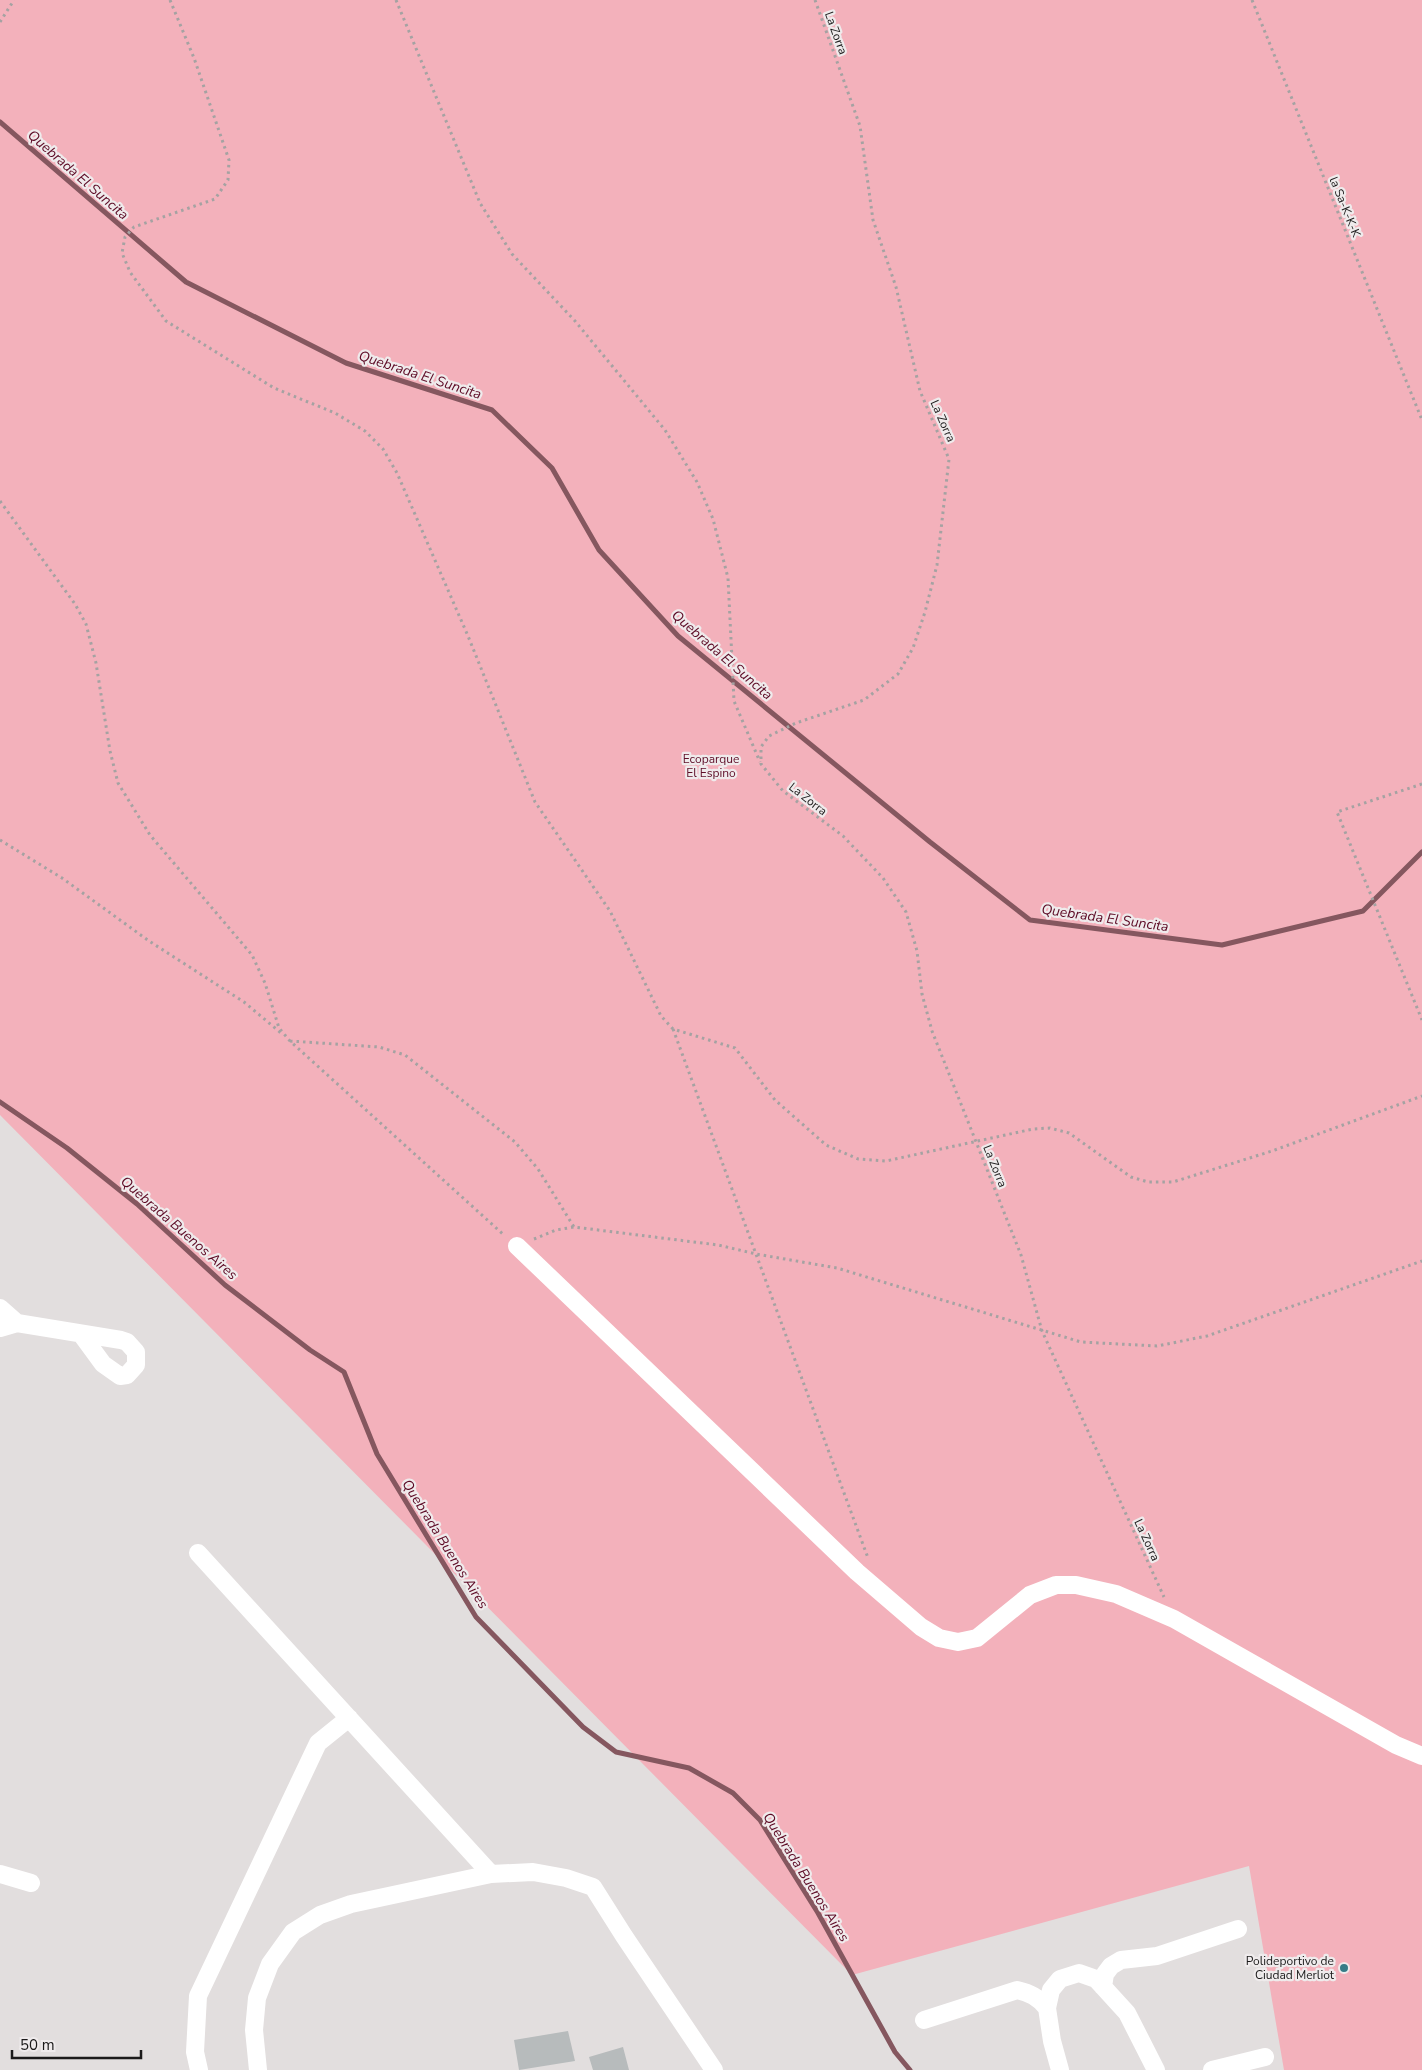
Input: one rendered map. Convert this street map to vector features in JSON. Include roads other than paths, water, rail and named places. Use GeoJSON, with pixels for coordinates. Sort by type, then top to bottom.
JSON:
{"type":"FeatureCollection","features":[{"type":"Feature","properties":{"kind":"street"},"geometry":{"type":"LineString","coordinates":[[516,1246],[857,1572],[921,1628],[939,1638],[958,1642],[977,1638],[1030,1595],[1056,1585],[1076,1585],[1116,1594],[1174,1619],[1396,1745],[1422,1756]]}},
{"type":"Feature","properties":{"kind":"street"},"geometry":{"type":"LineString","coordinates":[[0,1308],[17,1323]]}},
{"type":"Feature","properties":{"kind":"street"},"geometry":{"type":"LineString","coordinates":[[0,1328],[17,1323],[81,1334]]}},
{"type":"Feature","properties":{"kind":"street"},"geometry":{"type":"LineString","coordinates":[[198,1553],[491,1874]]}},
{"type":"Feature","properties":{"kind":"street"},"geometry":{"type":"LineString","coordinates":[[199,2070],[195,2052],[198,1996],[318,1743],[349,1718]]}},
{"type":"Feature","properties":{"kind":"street"},"geometry":{"type":"LineString","coordinates":[[258,2070],[254,2030],[257,1998],[270,1964],[293,1932],[320,1915],[351,1904],[491,1874],[534,1872],[566,1878],[593,1887],[714,2070]]}},
{"type":"Feature","properties":{"kind":"street"},"geometry":{"type":"LineString","coordinates":[[0,1874],[31,1883]]}},
{"type":"Feature","properties":{"kind":"street"},"geometry":{"type":"LineString","coordinates":[[1104,1987],[1105,1974],[1111,1966],[1121,1960],[1157,1956],[1238,1929]]}},
{"type":"Feature","properties":{"kind":"street"},"geometry":{"type":"LineString","coordinates":[[1046,2008],[1051,1990],[1060,1979],[1079,1973],[1096,1979],[1127,2013],[1156,2070]]}},
{"type":"Feature","properties":{"kind":"street"},"geometry":{"type":"LineString","coordinates":[[924,2020],[1017,1990],[1030,1993],[1041,2000],[1046,2008],[1060,2070]]}},
{"type":"Feature","properties":{"kind":"street"},"geometry":{"type":"LineString","coordinates":[[1212,2070],[1265,2057]]}},
{"type":"Feature","properties":{"kind":"waterway","name":"Quebrada El Suncita"},"geometry":{"type":"LineString","coordinates":[[0,122],[186,282],[346,363],[492,410],[552,468],[599,550],[678,636],[930,842],[1030,920],[1222,945],[1363,911],[1422,852]]}},
{"type":"Feature","properties":{"kind":"waterway","name":"Quebrada Buenos Aires"},"geometry":{"type":"LineString","coordinates":[[0,1102],[67,1148],[137,1204],[225,1285],[310,1350],[344,1372],[377,1454],[476,1617],[583,1727],[616,1752],[689,1768],[733,1793],[760,1820],[818,1913],[895,2052],[910,2070]]}},
{"type":"Feature","properties":{"kind":"place","name":"Polideportivo de Ciudad Merliot"},"geometry":{"type":"Point","coordinates":[1344,1968]}},
{"type":"Feature","properties":{"kind":"park label","name":"Ecoparque El Espino"},"geometry":{"type":"Point","coordinates":[711,766]}}]}
